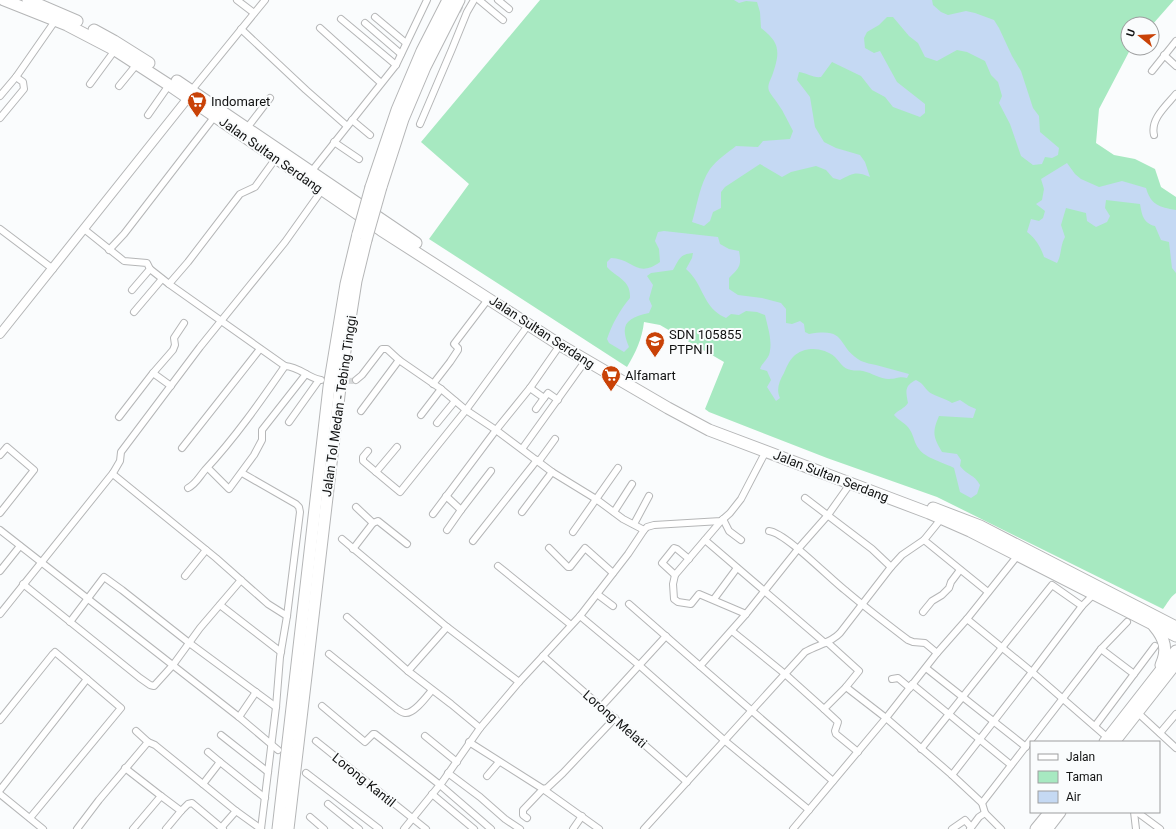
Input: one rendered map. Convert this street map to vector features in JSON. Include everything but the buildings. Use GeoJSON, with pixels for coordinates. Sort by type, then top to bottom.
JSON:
{"type":"FeatureCollection","features":[{"type":"Feature","properties":{"kind":"highway","name":"Jalan Sultan Serdang"},"geometry":{"type":"LineString","coordinates":[[4,0],[89,36],[115,50],[169,85],[247,128],[489,298],[560,345],[686,418],[709,430],[850,484],[980,526],[1153,619],[1176,636]]}},
{"type":"Feature","properties":{"kind":"highway","name":"Jalan Sultan Serdang"},"geometry":{"type":"LineString","coordinates":[[28,0],[54,11],[114,41],[189,95],[215,116],[322,190],[599,362],[689,414],[750,440],[943,515],[970,531],[1094,594],[1176,627]]}},
{"type":"Feature","properties":{"kind":"highway","name":"Jalan Tol Medan - Tebing Tinggi"},"geometry":{"type":"LineString","coordinates":[[278,829],[329,387],[346,284],[362,237],[397,110],[422,51],[448,0]]}},
{"type":"Feature","properties":{"kind":"highway","name":"Jalan Tol Medan - Tebing Tinggi"},"geometry":{"type":"LineString","coordinates":[[376,187],[425,67],[462,7]]}},
{"type":"Feature","properties":{"kind":"highway","name":"Jalan Tol Medan - Tebing Tinggi"},"geometry":{"type":"LineString","coordinates":[[288,829],[342,370],[362,237]]}},
{"type":"Feature","properties":{"kind":"highway"},"geometry":{"type":"LineString","coordinates":[[1155,677],[1164,658],[1165,644],[1153,619],[1176,620]]}},
{"type":"Feature","properties":{"kind":"highway"},"geometry":{"type":"LineString","coordinates":[[1109,741],[1155,677],[1176,651]]}},
{"type":"Feature","properties":{"kind":"highway"},"geometry":{"type":"LineString","coordinates":[[1109,741],[1138,713],[1176,663]]}},
{"type":"Feature","properties":{"kind":"highway"},"geometry":{"type":"LineString","coordinates":[[1036,829],[1049,813]]}},
{"type":"Feature","properties":{"kind":"highway"},"geometry":{"type":"LineString","coordinates":[[1048,829],[1059,813]]}},
{"type":"Feature","properties":{"kind":"street"},"geometry":{"type":"LineString","coordinates":[[237,0],[254,13]]}},
{"type":"Feature","properties":{"kind":"street"},"geometry":{"type":"LineString","coordinates":[[0,334],[265,0]]}},
{"type":"Feature","properties":{"kind":"street"},"geometry":{"type":"LineString","coordinates":[[311,172],[396,65],[427,0]]}},
{"type":"Feature","properties":{"kind":"street"},"geometry":{"type":"LineString","coordinates":[[420,124],[452,49],[462,7],[474,0]]}},
{"type":"Feature","properties":{"kind":"street"},"geometry":{"type":"LineString","coordinates":[[479,0],[504,20]]}},
{"type":"Feature","properties":{"kind":"street"},"geometry":{"type":"LineString","coordinates":[[498,0],[509,9]]}},
{"type":"Feature","properties":{"kind":"street"},"geometry":{"type":"LineString","coordinates":[[375,17],[406,43]]}},
{"type":"Feature","properties":{"kind":"street"},"geometry":{"type":"LineString","coordinates":[[341,19],[396,65]]}},
{"type":"Feature","properties":{"kind":"street"},"geometry":{"type":"LineString","coordinates":[[0,96],[16,77],[55,21]]}},
{"type":"Feature","properties":{"kind":"street"},"geometry":{"type":"LineString","coordinates":[[365,22],[401,54]]}},
{"type":"Feature","properties":{"kind":"street"},"geometry":{"type":"LineString","coordinates":[[320,28],[382,83]]}},
{"type":"Feature","properties":{"kind":"street"},"geometry":{"type":"LineString","coordinates":[[241,29],[301,86],[347,126]]}},
{"type":"Feature","properties":{"kind":"street"},"geometry":{"type":"LineString","coordinates":[[1152,71],[1176,41]]}},
{"type":"Feature","properties":{"kind":"street"},"geometry":{"type":"LineString","coordinates":[[90,84],[115,50]]}},
{"type":"Feature","properties":{"kind":"street"},"geometry":{"type":"LineString","coordinates":[[1164,55],[1176,66]]}},
{"type":"Feature","properties":{"kind":"street"},"geometry":{"type":"LineString","coordinates":[[119,86],[137,64]]}},
{"type":"Feature","properties":{"kind":"street"},"geometry":{"type":"LineString","coordinates":[[0,118],[24,89],[23,82],[16,77]]}},
{"type":"Feature","properties":{"kind":"street"},"geometry":{"type":"LineString","coordinates":[[148,115],[169,85]]}},
{"type":"Feature","properties":{"kind":"street"},"geometry":{"type":"LineString","coordinates":[[1154,135],[1153,130],[1155,120],[1176,94]]}},
{"type":"Feature","properties":{"kind":"street"},"geometry":{"type":"LineString","coordinates":[[247,128],[270,98]]}},
{"type":"Feature","properties":{"kind":"street"},"geometry":{"type":"LineString","coordinates":[[109,250],[215,116]]}},
{"type":"Feature","properties":{"kind":"street"},"geometry":{"type":"LineString","coordinates":[[352,120],[370,135]]}},
{"type":"Feature","properties":{"kind":"street"},"geometry":{"type":"LineString","coordinates":[[334,142],[359,160]]}},
{"type":"Feature","properties":{"kind":"street"},"geometry":{"type":"LineString","coordinates":[[169,284],[188,262],[240,194],[255,188],[276,158]]}},
{"type":"Feature","properties":{"kind":"street"},"geometry":{"type":"LineString","coordinates":[[0,614],[113,473],[120,461],[120,453],[221,321],[285,242],[322,190]]}},
{"type":"Feature","properties":{"kind":"street"},"geometry":{"type":"LineString","coordinates":[[0,229],[53,269]]}},
{"type":"Feature","properties":{"kind":"street"},"geometry":{"type":"LineString","coordinates":[[84,229],[124,261],[145,262],[148,264],[150,269],[162,279],[285,366],[297,368],[320,380],[289,422]]}},
{"type":"Feature","properties":{"kind":"street"},"geometry":{"type":"LineString","coordinates":[[132,290],[150,269]]}},
{"type":"Feature","properties":{"kind":"street"},"geometry":{"type":"LineString","coordinates":[[134,312],[162,279]]}},
{"type":"Feature","properties":{"kind":"street"},"geometry":{"type":"LineString","coordinates":[[433,384],[458,350],[454,344],[489,298]]}},
{"type":"Feature","properties":{"kind":"street"},"geometry":{"type":"LineString","coordinates":[[119,417],[173,350],[175,345],[174,338],[184,323]]}},
{"type":"Feature","properties":{"kind":"street"},"geometry":{"type":"LineString","coordinates":[[368,451],[363,457],[363,461],[400,492],[466,410],[529,324]]}},
{"type":"Feature","properties":{"kind":"street"},"geometry":{"type":"LineString","coordinates":[[433,514],[496,430],[530,388],[560,345]]}},
{"type":"Feature","properties":{"kind":"street"},"geometry":{"type":"LineString","coordinates":[[356,380],[384,348],[387,349],[399,360],[441,389],[466,410],[538,460],[552,472],[644,530]]}},
{"type":"Feature","properties":{"kind":"street"},"geometry":{"type":"LineString","coordinates":[[182,448],[260,349]]}},
{"type":"Feature","properties":{"kind":"street"},"geometry":{"type":"LineString","coordinates":[[361,411],[399,360]]}},
{"type":"Feature","properties":{"kind":"street"},"geometry":{"type":"LineString","coordinates":[[522,449],[586,360]]}},
{"type":"Feature","properties":{"kind":"street"},"geometry":{"type":"LineString","coordinates":[[188,488],[196,482],[212,464],[285,366]]}},
{"type":"Feature","properties":{"kind":"street"},"geometry":{"type":"LineString","coordinates":[[154,373],[171,386]]}},
{"type":"Feature","properties":{"kind":"street"},"geometry":{"type":"LineString","coordinates":[[212,464],[229,488],[251,461],[262,440],[262,430],[306,374]]}},
{"type":"Feature","properties":{"kind":"street"},"geometry":{"type":"LineString","coordinates":[[530,388],[544,398]]}},
{"type":"Feature","properties":{"kind":"street"},"geometry":{"type":"LineString","coordinates":[[421,416],[441,389]]}},
{"type":"Feature","properties":{"kind":"street"},"geometry":{"type":"LineString","coordinates":[[536,409],[548,393],[558,400]]}},
{"type":"Feature","properties":{"kind":"street"},"geometry":{"type":"LineString","coordinates":[[437,423],[455,401]]}},
{"type":"Feature","properties":{"kind":"street"},"geometry":{"type":"LineString","coordinates":[[473,540],[555,439]]}},
{"type":"Feature","properties":{"kind":"street"},"geometry":{"type":"LineString","coordinates":[[0,455],[7,447],[34,470],[0,513]]}},
{"type":"Feature","properties":{"kind":"street"},"geometry":{"type":"LineString","coordinates":[[376,472],[398,447]]}},
{"type":"Feature","properties":{"kind":"street"},"geometry":{"type":"LineString","coordinates":[[746,614],[699,594],[691,604],[676,601],[674,599],[673,590],[674,580],[676,575],[689,559],[741,499],[766,451]]}},
{"type":"Feature","properties":{"kind":"street"},"geometry":{"type":"LineString","coordinates":[[573,532],[618,468]]}},
{"type":"Feature","properties":{"kind":"street"},"geometry":{"type":"LineString","coordinates":[[447,530],[491,471]]}},
{"type":"Feature","properties":{"kind":"street"},"geometry":{"type":"LineString","coordinates":[[522,512],[552,472]]}},
{"type":"Feature","properties":{"kind":"street"},"geometry":{"type":"LineString","coordinates":[[113,473],[130,489],[169,519],[268,604],[287,616]]}},
{"type":"Feature","properties":{"kind":"street"},"geometry":{"type":"LineString","coordinates":[[136,732],[148,742],[155,745],[261,829],[272,746],[281,652],[300,512],[299,507],[242,473]]}},
{"type":"Feature","properties":{"kind":"street"},"geometry":{"type":"LineString","coordinates":[[614,512],[632,484]]}},
{"type":"Feature","properties":{"kind":"street"},"geometry":{"type":"LineString","coordinates":[[700,666],[732,631],[798,549],[828,515],[850,484]]}},
{"type":"Feature","properties":{"kind":"street"},"geometry":{"type":"LineString","coordinates":[[446,496],[461,510]]}},
{"type":"Feature","properties":{"kind":"street"},"geometry":{"type":"LineString","coordinates":[[634,524],[649,496]]}},
{"type":"Feature","properties":{"kind":"street"},"geometry":{"type":"LineString","coordinates":[[805,498],[872,549],[891,567]]}},
{"type":"Feature","properties":{"kind":"street"},"geometry":{"type":"LineString","coordinates":[[356,507],[373,523]]}},
{"type":"Feature","properties":{"kind":"street"},"geometry":{"type":"LineString","coordinates":[[644,829],[805,652],[836,638],[891,567],[902,555],[924,540],[943,515]]}},
{"type":"Feature","properties":{"kind":"street"},"geometry":{"type":"LineString","coordinates":[[404,829],[440,785],[480,728],[518,682],[580,616],[647,527],[654,525],[722,520]]}},
{"type":"Feature","properties":{"kind":"street"},"geometry":{"type":"LineString","coordinates":[[722,520],[729,531],[741,540]]}},
{"type":"Feature","properties":{"kind":"street"},"geometry":{"type":"LineString","coordinates":[[353,549],[373,523],[378,521],[407,544]]}},
{"type":"Feature","properties":{"kind":"street"},"geometry":{"type":"LineString","coordinates":[[0,530],[239,717],[278,750]]}},
{"type":"Feature","properties":{"kind":"street"},"geometry":{"type":"LineString","coordinates":[[769,531],[776,533],[798,549],[846,592],[908,640],[925,643],[937,653]]}},
{"type":"Feature","properties":{"kind":"street"},"geometry":{"type":"LineString","coordinates":[[342,539],[447,627],[518,682]]}},
{"type":"Feature","properties":{"kind":"street"},"geometry":{"type":"LineString","coordinates":[[705,540],[858,669],[858,672],[846,687],[824,708]]}},
{"type":"Feature","properties":{"kind":"street"},"geometry":{"type":"LineString","coordinates":[[924,540],[988,592]]}},
{"type":"Feature","properties":{"kind":"street"},"geometry":{"type":"LineString","coordinates":[[0,571],[20,546]]}},
{"type":"Feature","properties":{"kind":"street"},"geometry":{"type":"LineString","coordinates":[[549,548],[568,567],[570,567],[585,548],[613,573]]}},
{"type":"Feature","properties":{"kind":"street"},"geometry":{"type":"LineString","coordinates":[[676,575],[662,563],[671,550],[674,548],[677,549],[689,559]]}},
{"type":"Feature","properties":{"kind":"street"},"geometry":{"type":"LineString","coordinates":[[185,576],[206,550]]}},
{"type":"Feature","properties":{"kind":"street"},"geometry":{"type":"LineString","coordinates":[[794,829],[1018,555]]}},
{"type":"Feature","properties":{"kind":"street"},"geometry":{"type":"LineString","coordinates":[[498,566],[571,625]]}},
{"type":"Feature","properties":{"kind":"street"},"geometry":{"type":"LineString","coordinates":[[714,600],[737,568]]}},
{"type":"Feature","properties":{"kind":"street"},"geometry":{"type":"LineString","coordinates":[[923,612],[932,601],[942,595],[949,588],[951,582],[960,570]]}},
{"type":"Feature","properties":{"kind":"street"},"geometry":{"type":"LineString","coordinates":[[70,622],[104,577],[188,642],[276,707]]}},
{"type":"Feature","properties":{"kind":"street"},"geometry":{"type":"LineString","coordinates":[[23,584],[150,685],[154,686],[173,665],[188,642],[241,580]]}},
{"type":"Feature","properties":{"kind":"street"},"geometry":{"type":"LineString","coordinates":[[921,749],[1052,585],[1082,606]]}},
{"type":"Feature","properties":{"kind":"street"},"geometry":{"type":"LineString","coordinates":[[597,594],[613,606]]}},
{"type":"Feature","properties":{"kind":"street"},"geometry":{"type":"LineString","coordinates":[[952,775],[1082,606],[1094,594]]}},
{"type":"Feature","properties":{"kind":"street"},"geometry":{"type":"LineString","coordinates":[[220,604],[281,652]]}},
{"type":"Feature","properties":{"kind":"street"},"geometry":{"type":"LineString","coordinates":[[629,604],[833,781]]}},
{"type":"Feature","properties":{"kind":"street"},"geometry":{"type":"LineString","coordinates":[[580,616],[640,666],[724,740],[809,810]]}},
{"type":"Feature","properties":{"kind":"street"},"geometry":{"type":"LineString","coordinates":[[347,617],[408,670],[480,728]]}},
{"type":"Feature","properties":{"kind":"street"},"geometry":{"type":"LineString","coordinates":[[966,619],[1032,672],[1095,726],[1109,741]]}},
{"type":"Feature","properties":{"kind":"street"},"geometry":{"type":"LineString","coordinates":[[1031,741],[1101,649],[1127,622]]}},
{"type":"Feature","properties":{"kind":"street"},"geometry":{"type":"LineString","coordinates":[[408,670],[447,627]]}},
{"type":"Feature","properties":{"kind":"street"},"geometry":{"type":"LineString","coordinates":[[732,631],[824,708],[838,722],[835,731],[836,734],[858,752]]}},
{"type":"Feature","properties":{"kind":"street"},"geometry":{"type":"LineString","coordinates":[[601,706],[640,666],[666,636]]}},
{"type":"Feature","properties":{"kind":"street"},"geometry":{"type":"LineString","coordinates":[[1095,726],[1155,646]]}},
{"type":"Feature","properties":{"kind":"street"},"geometry":{"type":"LineString","coordinates":[[1101,649],[1134,674]]}},
{"type":"Feature","properties":{"kind":"street"},"geometry":{"type":"LineString","coordinates":[[0,720],[55,652],[121,708],[30,818]]}},
{"type":"Feature","properties":{"kind":"street"},"geometry":{"type":"LineString","coordinates":[[329,654],[404,713],[408,713],[413,710],[432,690]]}},
{"type":"Feature","properties":{"kind":"street","name":"Lorong Melati"},"geometry":{"type":"LineString","coordinates":[[543,656],[687,782]]}},
{"type":"Feature","properties":{"kind":"street"},"geometry":{"type":"LineString","coordinates":[[926,668],[1026,747]]}},
{"type":"Feature","properties":{"kind":"street"},"geometry":{"type":"LineString","coordinates":[[892,679],[898,678],[911,686],[1011,765]]}},
{"type":"Feature","properties":{"kind":"street"},"geometry":{"type":"LineString","coordinates":[[0,790],[87,679]]}},
{"type":"Feature","properties":{"kind":"street"},"geometry":{"type":"LineString","coordinates":[[846,687],[886,718],[952,775],[982,803],[985,813],[996,827]]}},
{"type":"Feature","properties":{"kind":"street"},"geometry":{"type":"LineString","coordinates":[[239,717],[256,692]]}},
{"type":"Feature","properties":{"kind":"street"},"geometry":{"type":"LineString","coordinates":[[322,706],[365,742],[373,734],[375,734],[440,785],[491,829]]}},
{"type":"Feature","properties":{"kind":"street"},"geometry":{"type":"LineString","coordinates":[[1138,713],[1176,748]]}},
{"type":"Feature","properties":{"kind":"street"},"geometry":{"type":"LineString","coordinates":[[527,818],[523,815],[523,810],[543,789],[547,788],[558,778],[615,718]]}},
{"type":"Feature","properties":{"kind":"street"},"geometry":{"type":"LineString","coordinates":[[1160,733],[1175,718]]}},
{"type":"Feature","properties":{"kind":"street"},"geometry":{"type":"LineString","coordinates":[[221,735],[268,772]]}},
{"type":"Feature","properties":{"kind":"street"},"geometry":{"type":"LineString","coordinates":[[425,736],[457,762]]}},
{"type":"Feature","properties":{"kind":"street","name":"Lorong Kantil"},"geometry":{"type":"LineString","coordinates":[[316,741],[426,829]]}},
{"type":"Feature","properties":{"kind":"street"},"geometry":{"type":"LineString","coordinates":[[77,829],[125,768],[148,742]]}},
{"type":"Feature","properties":{"kind":"street"},"geometry":{"type":"LineString","coordinates":[[469,742],[543,789],[600,829]]}},
{"type":"Feature","properties":{"kind":"street"},"geometry":{"type":"LineString","coordinates":[[982,803],[1030,742]]}},
{"type":"Feature","properties":{"kind":"street"},"geometry":{"type":"LineString","coordinates":[[208,752],[265,798]]}},
{"type":"Feature","properties":{"kind":"street"},"geometry":{"type":"LineString","coordinates":[[203,784],[220,762]]}},
{"type":"Feature","properties":{"kind":"street"},"geometry":{"type":"LineString","coordinates":[[487,776],[499,762]]}},
{"type":"Feature","properties":{"kind":"street"},"geometry":{"type":"LineString","coordinates":[[125,768],[181,811]]}},
{"type":"Feature","properties":{"kind":"street"},"geometry":{"type":"LineString","coordinates":[[306,773],[379,829]]}},
{"type":"Feature","properties":{"kind":"street"},"geometry":{"type":"LineString","coordinates":[[448,773],[480,797],[505,819],[520,829]]}},
{"type":"Feature","properties":{"kind":"street"},"geometry":{"type":"LineString","coordinates":[[0,794],[43,829]]}},
{"type":"Feature","properties":{"kind":"street"},"geometry":{"type":"LineString","coordinates":[[432,794],[474,829]]}},
{"type":"Feature","properties":{"kind":"street"},"geometry":{"type":"LineString","coordinates":[[133,829],[161,796]]}},
{"type":"Feature","properties":{"kind":"street"},"geometry":{"type":"LineString","coordinates":[[166,829],[188,804],[192,803],[222,828],[236,810]]}},
{"type":"Feature","properties":{"kind":"street"},"geometry":{"type":"LineString","coordinates":[[328,804],[359,829]]}},
{"type":"Feature","properties":{"kind":"street"},"geometry":{"type":"LineString","coordinates":[[954,829],[965,820],[970,828],[979,817],[985,813]]}},
{"type":"Feature","properties":{"kind":"street"},"geometry":{"type":"LineString","coordinates":[[1136,813],[1136,829]]}},
{"type":"Feature","properties":{"kind":"street"},"geometry":{"type":"LineString","coordinates":[[1137,813],[1160,829]]}},
{"type":"Feature","properties":{"kind":"street"},"geometry":{"type":"LineString","coordinates":[[573,829],[582,816]]}},
{"type":"Feature","properties":{"kind":"street"},"geometry":{"type":"LineString","coordinates":[[310,817],[324,829]]}},
{"type":"Feature","properties":{"kind":"green space"},"geometry":{"type":"Polygon","coordinates":[[[540,0],[1174,0],[1160,16],[1120,16],[1120,56],[1127,56],[1099,109],[1096,143],[1114,155],[1135,159],[1155,169],[1161,187],[1176,197],[1176,593],[1163,609],[937,497],[827,458],[709,412],[705,409],[724,362],[660,325],[644,322],[638,345],[627,367],[429,239],[469,184],[421,142],[540,0]]]}},
{"type":"Feature","properties":{"kind":"water"},"geometry":{"type":"Polygon","coordinates":[[[734,0],[932,0],[933,5],[941,12],[948,15],[966,11],[994,20],[1021,71],[1033,108],[1039,116],[1040,132],[1059,148],[1058,155],[1052,158],[1045,157],[1042,164],[1033,165],[1021,156],[1010,124],[999,103],[1002,96],[998,82],[991,75],[985,61],[967,52],[957,50],[937,61],[925,57],[918,43],[909,36],[893,17],[887,17],[879,25],[867,32],[864,38],[865,48],[874,53],[880,51],[897,82],[925,104],[925,113],[920,117],[893,107],[885,97],[872,90],[861,76],[832,62],[821,77],[815,77],[799,72],[797,80],[810,97],[815,127],[824,142],[836,148],[860,155],[865,162],[870,177],[858,173],[840,180],[833,178],[826,170],[816,166],[791,172],[782,177],[760,164],[725,187],[721,192],[721,208],[713,212],[710,221],[704,226],[692,222],[704,181],[710,169],[719,160],[736,146],[758,147],[763,141],[790,139],[793,131],[782,110],[768,89],[776,61],[777,49],[768,33],[761,28],[760,12],[757,2],[746,1],[739,3],[734,0]]]}},
{"type":"Feature","properties":{"kind":"water"},"geometry":{"type":"Polygon","coordinates":[[[1067,163],[1075,174],[1081,179],[1099,187],[1122,181],[1146,188],[1153,202],[1165,208],[1176,210],[1176,273],[1172,268],[1169,242],[1161,240],[1155,226],[1146,221],[1142,215],[1140,204],[1106,200],[1105,208],[1110,216],[1107,222],[1096,227],[1087,221],[1086,213],[1066,208],[1061,225],[1065,237],[1059,260],[1057,263],[1044,257],[1033,237],[1027,232],[1031,219],[1039,221],[1043,218],[1045,211],[1036,204],[1042,200],[1044,189],[1041,179],[1067,163]]]}},
{"type":"Feature","properties":{"kind":"water"},"geometry":{"type":"Polygon","coordinates":[[[664,231],[718,237],[720,244],[729,249],[739,251],[740,263],[729,278],[729,289],[738,295],[762,298],[781,303],[786,309],[786,323],[792,324],[800,321],[804,324],[805,332],[809,334],[830,333],[840,339],[853,355],[861,361],[909,374],[907,378],[902,377],[886,379],[863,371],[848,369],[844,367],[835,357],[825,351],[814,349],[808,350],[797,353],[789,363],[779,386],[778,392],[780,398],[776,401],[767,387],[771,380],[767,371],[760,369],[768,357],[770,350],[770,335],[765,315],[757,312],[746,311],[739,315],[731,314],[726,318],[716,312],[707,301],[695,279],[686,269],[693,253],[682,256],[678,260],[673,270],[651,273],[647,276],[653,285],[649,299],[652,306],[649,313],[635,317],[627,323],[625,333],[629,347],[624,352],[609,343],[607,339],[611,328],[630,298],[630,292],[626,283],[607,267],[607,262],[611,258],[624,261],[640,268],[646,269],[652,267],[660,262],[659,249],[655,241],[658,232],[664,231]]]}},
{"type":"Feature","properties":{"kind":"water"},"geometry":{"type":"Polygon","coordinates":[[[916,380],[932,394],[952,403],[960,400],[976,409],[973,418],[939,416],[934,430],[935,438],[942,452],[957,454],[961,460],[960,466],[980,485],[977,494],[971,498],[960,492],[954,468],[930,458],[922,452],[917,447],[908,428],[894,415],[908,403],[907,389],[909,384],[916,380]]]}},
{"type":"Feature","properties":{"kind":"tunnel"},"geometry":{"type":"LineString","coordinates":[[441,0],[462,10]]}},
{"type":"Feature","properties":{"kind":"tunnel"},"geometry":{"type":"LineString","coordinates":[[321,380],[356,380]]}},
{"type":"Feature","properties":{"kind":"place","name":"Indomaret"},"geometry":{"type":"Point","coordinates":[197,118]}},
{"type":"Feature","properties":{"kind":"place","name":"SDN 105855 PTPN II"},"geometry":{"type":"Point","coordinates":[655,358]}},
{"type":"Feature","properties":{"kind":"place","name":"Alfamart"},"geometry":{"type":"Point","coordinates":[611,392]}}]}
